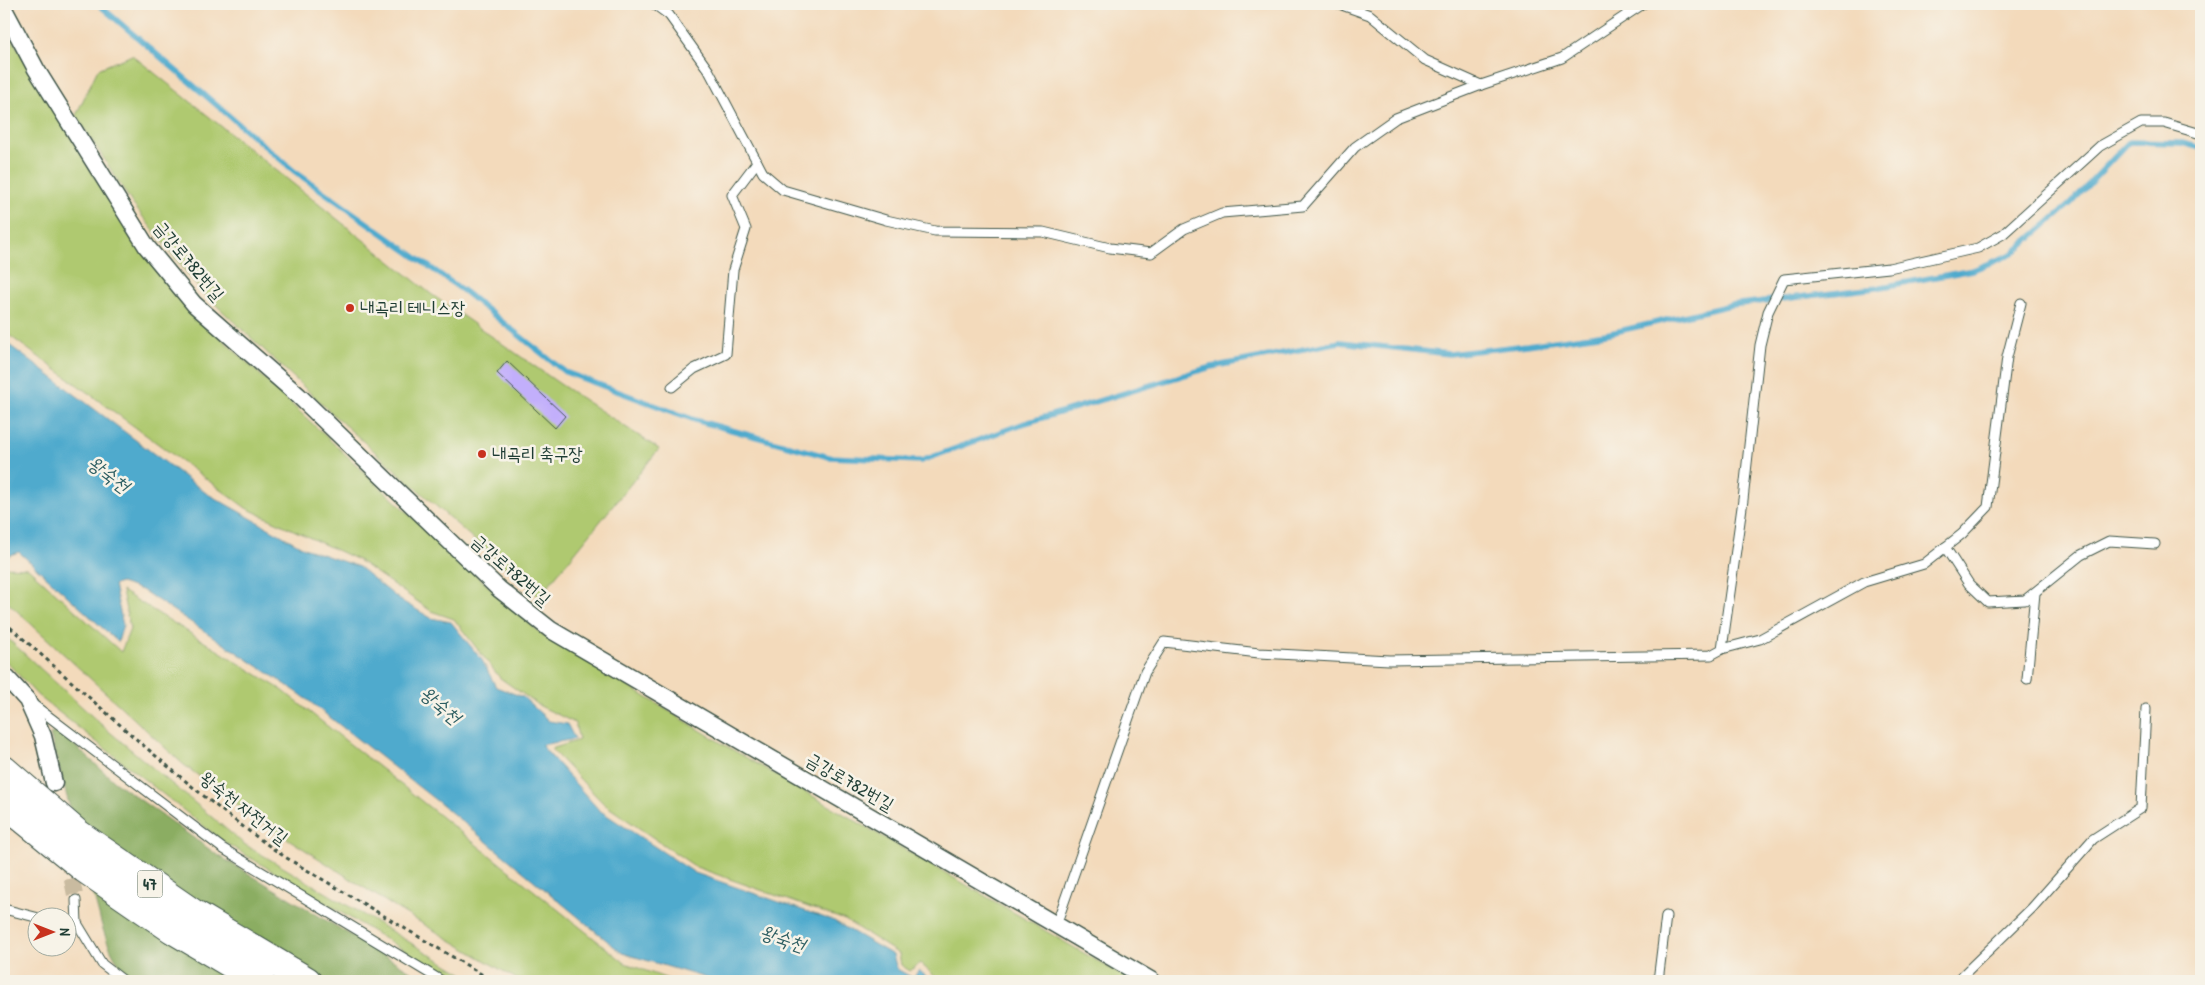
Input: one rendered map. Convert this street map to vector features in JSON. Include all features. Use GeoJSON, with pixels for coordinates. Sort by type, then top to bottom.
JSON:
{"type":"FeatureCollection","features":[{"type":"Feature","properties":{"kind":"highway","name":"47"},"geometry":{"type":"LineString","coordinates":[[4,770],[77,833],[193,913],[307,981]]}},
{"type":"Feature","properties":{"kind":"highway","name":"47"},"geometry":{"type":"LineString","coordinates":[[4,803],[85,868],[172,929],[260,981]]}},
{"type":"Feature","properties":{"kind":"street","name":"금강로782번길"},"geometry":{"type":"LineString","coordinates":[[4,9],[36,69],[147,247],[194,304],[299,396],[498,590],[551,630],[1152,981]]}},
{"type":"Feature","properties":{"kind":"street"},"geometry":{"type":"LineString","coordinates":[[4,675],[27,700],[43,736],[54,784]]}},
{"type":"Feature","properties":{"kind":"lane"},"geometry":{"type":"LineString","coordinates":[[417,4],[426,4]]}},
{"type":"Feature","properties":{"kind":"lane"},"geometry":{"type":"LineString","coordinates":[[654,4],[669,15],[709,71],[763,173],[783,190],[886,220],[935,231],[1043,232],[1110,248],[1151,253],[1184,229],[1222,213],[1303,206],[1355,147],[1396,118],[1481,85],[1562,58],[1643,4]]}},
{"type":"Feature","properties":{"kind":"lane"},"geometry":{"type":"LineString","coordinates":[[1207,4],[1215,4]]}},
{"type":"Feature","properties":{"kind":"lane"},"geometry":{"type":"LineString","coordinates":[[1339,4],[1370,15],[1425,60],[1481,85]]}},
{"type":"Feature","properties":{"kind":"lane"},"geometry":{"type":"LineString","coordinates":[[1722,649],[1743,500],[1760,345],[1768,312],[1784,279],[1889,268],[1978,248],[2003,234],[2100,146],[2141,123],[2164,123],[2201,134]]}},
{"type":"Feature","properties":{"kind":"lane"},"geometry":{"type":"LineString","coordinates":[[672,388],[694,369],[726,354],[733,270],[746,229],[732,195],[757,162]]}},
{"type":"Feature","properties":{"kind":"lane"},"geometry":{"type":"LineString","coordinates":[[1056,926],[1145,672],[1164,642],[1259,653],[1389,660],[1711,655],[1722,649],[1760,639],[1864,582],[1924,564],[1962,534],[1988,507],[2007,357],[2021,303]]}},
{"type":"Feature","properties":{"kind":"lane"},"geometry":{"type":"LineString","coordinates":[[1945,547],[1969,584],[1988,602],[2025,600],[2081,555],[2108,541],[2155,544]]}},
{"type":"Feature","properties":{"kind":"lane"},"geometry":{"type":"LineString","coordinates":[[2026,679],[2035,592]]}},
{"type":"Feature","properties":{"kind":"lane"},"geometry":{"type":"LineString","coordinates":[[27,700],[222,848],[442,981]]}},
{"type":"Feature","properties":{"kind":"lane"},"geometry":{"type":"LineString","coordinates":[[1962,981],[1961,978],[2032,908],[2093,839],[2141,808],[2146,709]]}},
{"type":"Feature","properties":{"kind":"lane"},"geometry":{"type":"LineString","coordinates":[[76,900],[76,908]]}},
{"type":"Feature","properties":{"kind":"lane"},"geometry":{"type":"LineString","coordinates":[[4,909],[28,915]]}},
{"type":"Feature","properties":{"kind":"lane"},"geometry":{"type":"LineString","coordinates":[[1658,981],[1666,916]]}},
{"type":"Feature","properties":{"kind":"lane"},"geometry":{"type":"LineString","coordinates":[[78,925],[102,964],[124,981]]}},
{"type":"Feature","properties":{"kind":"path","name":"왕숙천 자전거길"},"geometry":{"type":"LineString","coordinates":[[4,622],[165,763],[258,839],[285,857],[494,981]]}},
{"type":"Feature","properties":{"kind":"green space"},"geometry":{"type":"Polygon","coordinates":[[[4,25],[111,204],[174,294],[411,516],[539,632],[728,747],[1132,981],[940,981],[920,963],[910,971],[901,965],[899,954],[845,920],[696,867],[604,804],[551,749],[579,740],[575,723],[540,706],[500,678],[454,619],[431,611],[358,560],[246,508],[6,333],[4,330],[4,25]]]}},
{"type":"Feature","properties":{"kind":"green space"},"geometry":{"type":"Polygon","coordinates":[[[132,55],[431,294],[560,384],[659,449],[539,597],[338,419],[200,290],[132,203],[76,115],[98,69],[132,55]]]}},
{"type":"Feature","properties":{"kind":"green space"},"geometry":{"type":"Polygon","coordinates":[[[4,567],[28,568],[121,652],[130,629],[122,591],[282,690],[625,963],[673,981],[520,981],[396,908],[257,819],[184,765],[4,599],[4,567]]]}},
{"type":"Feature","properties":{"kind":"green space"},"geometry":{"type":"Polygon","coordinates":[[[4,635],[105,728],[244,844],[475,981],[455,981],[224,842],[37,695],[4,659],[4,635]]]}},
{"type":"Feature","properties":{"kind":"green space"},"geometry":{"type":"Polygon","coordinates":[[[60,732],[114,781],[216,854],[427,981],[139,981],[131,976],[119,964],[102,926],[50,734],[60,732]]]}},
{"type":"Feature","properties":{"kind":"water","name":"왕숙천"},"geometry":{"type":"Polygon","coordinates":[[[4,341],[206,493],[304,548],[359,567],[400,600],[431,618],[451,622],[482,660],[496,687],[523,697],[549,721],[567,724],[575,739],[541,745],[599,810],[695,873],[834,921],[893,955],[897,969],[913,978],[919,970],[931,981],[716,981],[622,953],[447,809],[300,694],[142,590],[121,583],[114,585],[123,625],[118,642],[19,552],[4,557],[4,341]]]}},
{"type":"Feature","properties":{"kind":"building"},"geometry":{"type":"Polygon","coordinates":[[[507,361],[565,416],[555,428],[497,373],[507,361]]]}},
{"type":"Feature","properties":{"kind":"waterway"},"geometry":{"type":"LineString","coordinates":[[98,4],[294,171],[465,292],[565,372],[695,420],[829,457],[921,461],[1022,424],[1211,367],[1340,342],[1449,354],[1606,334],[1731,305],[1876,288],[1973,270],[2012,254],[2070,204],[2129,142],[2182,143],[2201,148]]}},
{"type":"Feature","properties":{"kind":"tunnel"},"geometry":{"type":"LineString","coordinates":[[67,855],[76,900]]}},
{"type":"Feature","properties":{"kind":"place","name":"내곡리 테니스장"},"geometry":{"type":"Point","coordinates":[350,308]}},
{"type":"Feature","properties":{"kind":"place","name":"내곡리 축구장"},"geometry":{"type":"Point","coordinates":[482,454]}}]}
